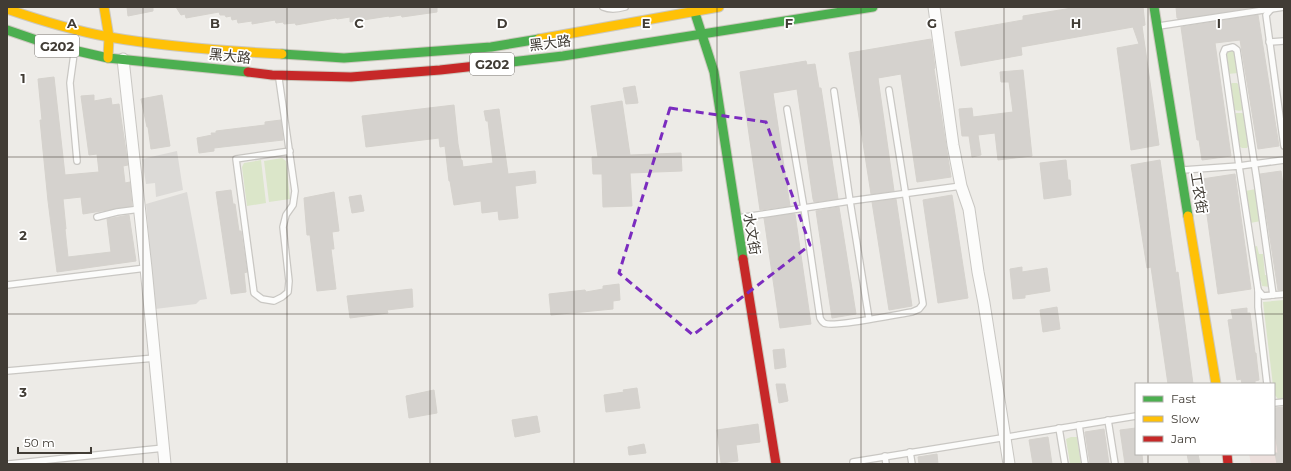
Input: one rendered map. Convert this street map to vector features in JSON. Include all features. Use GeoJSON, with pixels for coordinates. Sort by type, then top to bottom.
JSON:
{"type":"FeatureCollection","features":[{"type":"Feature","properties":{"kind":"main road"},"geometry":{"type":"LineString","coordinates":[[104,7],[109,37],[108,58]]}},
{"type":"Feature","properties":{"kind":"main road","name":"黑大路"},"geometry":{"type":"LineString","coordinates":[[109,37],[259,53],[344,58],[491,47],[693,9],[719,7]]}},
{"type":"Feature","properties":{"kind":"main road","name":"黑大路"},"geometry":{"type":"LineString","coordinates":[[108,58],[278,75],[351,77],[440,70],[563,56],[873,7]]}},
{"type":"Feature","properties":{"kind":"main road","name":"工农街"},"geometry":{"type":"LineString","coordinates":[[1154,7],[1216,383]]}},
{"type":"Feature","properties":{"kind":"main road","name":"G202"},"geometry":{"type":"LineString","coordinates":[[11,9],[36,19],[109,37]]}},
{"type":"Feature","properties":{"kind":"main road","name":"水文街"},"geometry":{"type":"LineString","coordinates":[[693,9],[714,72],[736,219],[776,464]]}},
{"type":"Feature","properties":{"kind":"main road","name":"G202"},"geometry":{"type":"LineString","coordinates":[[7,30],[51,45],[108,58]]}},
{"type":"Feature","properties":{"kind":"street"},"geometry":{"type":"LineString","coordinates":[[934,7],[953,145],[961,186],[969,209],[1009,464]]}},
{"type":"Feature","properties":{"kind":"street"},"geometry":{"type":"LineString","coordinates":[[123,59],[140,209],[165,464]]}},
{"type":"Feature","properties":{"kind":"lane"},"geometry":{"type":"LineString","coordinates":[[603,7],[607,9],[619,9],[625,7]]}},
{"type":"Feature","properties":{"kind":"lane"},"geometry":{"type":"LineString","coordinates":[[1157,26],[1284,7]]}},
{"type":"Feature","properties":{"kind":"lane"},"geometry":{"type":"LineString","coordinates":[[1273,8],[1266,15],[1284,146]]}},
{"type":"Feature","properties":{"kind":"lane"},"geometry":{"type":"LineString","coordinates":[[1269,42],[1284,41]]}},
{"type":"Feature","properties":{"kind":"lane"},"geometry":{"type":"LineString","coordinates":[[1267,383],[1258,307],[1258,290],[1222,54],[1225,49],[1233,47],[1238,50],[1272,296]]}},
{"type":"Feature","properties":{"kind":"lane"},"geometry":{"type":"LineString","coordinates":[[75,50],[70,83],[77,161]]}},
{"type":"Feature","properties":{"kind":"lane"},"geometry":{"type":"LineString","coordinates":[[278,75],[290,151],[295,191],[293,204],[286,215],[283,227],[289,281],[288,292],[282,297],[274,300],[262,300],[254,293],[236,159],[290,151]]}},
{"type":"Feature","properties":{"kind":"lane"},"geometry":{"type":"LineString","coordinates":[[787,109],[804,208],[820,318],[824,323],[830,325],[912,312],[919,309],[923,304],[889,90]]}},
{"type":"Feature","properties":{"kind":"lane"},"geometry":{"type":"LineString","coordinates":[[834,91],[868,319]]}},
{"type":"Feature","properties":{"kind":"lane"},"geometry":{"type":"LineString","coordinates":[[1181,170],[1239,166],[1284,160]]}},
{"type":"Feature","properties":{"kind":"lane"},"geometry":{"type":"LineString","coordinates":[[736,219],[850,201],[961,186]]}},
{"type":"Feature","properties":{"kind":"lane"},"geometry":{"type":"LineString","coordinates":[[97,217],[117,212],[140,209]]}},
{"type":"Feature","properties":{"kind":"lane"},"geometry":{"type":"LineString","coordinates":[[7,285],[146,268]]}},
{"type":"Feature","properties":{"kind":"lane"},"geometry":{"type":"LineString","coordinates":[[1258,290],[1263,296],[1284,294]]}},
{"type":"Feature","properties":{"kind":"lane"},"geometry":{"type":"LineString","coordinates":[[7,371],[155,358]]}},
{"type":"Feature","properties":{"kind":"lane"},"geometry":{"type":"LineString","coordinates":[[853,464],[852,462],[885,456],[1135,416]]}},
{"type":"Feature","properties":{"kind":"lane"},"geometry":{"type":"LineString","coordinates":[[1108,420],[1115,464]]}},
{"type":"Feature","properties":{"kind":"lane"},"geometry":{"type":"LineString","coordinates":[[1079,425],[1085,464]]}},
{"type":"Feature","properties":{"kind":"lane"},"geometry":{"type":"LineString","coordinates":[[1059,428],[1064,464]]}},
{"type":"Feature","properties":{"kind":"lane"},"geometry":{"type":"LineString","coordinates":[[10,464],[164,448]]}},
{"type":"Feature","properties":{"kind":"lane"},"geometry":{"type":"LineString","coordinates":[[910,452],[912,464]]}},
{"type":"Feature","properties":{"kind":"lane"},"geometry":{"type":"LineString","coordinates":[[885,456],[886,464]]}},
{"type":"Feature","properties":{"kind":"highlighted area"},"geometry":{"type":"Polygon","coordinates":[[[670,108],[766,122],[810,245],[693,335],[619,273],[670,108]]]}},
{"type":"Feature","properties":{"kind":"shaded area"},"geometry":{"type":"Polygon","coordinates":[[[177,151],[183,190],[156,197],[155,183],[146,184],[142,159],[177,151]]]}},
{"type":"Feature","properties":{"kind":"shaded area"},"geometry":{"type":"Polygon","coordinates":[[[187,192],[207,299],[200,300],[196,304],[155,309],[146,204],[187,192]]]}},
{"type":"Feature","properties":{"kind":"shaded area"},"geometry":{"type":"Polygon","coordinates":[[[1284,430],[1284,464],[1251,464],[1249,455],[1275,455],[1275,432],[1284,430]]]}},
{"type":"Feature","properties":{"kind":"green space"},"geometry":{"type":"Polygon","coordinates":[[[1233,50],[1235,51],[1238,73],[1228,74],[1225,53],[1233,50]]]}},
{"type":"Feature","properties":{"kind":"green space"},"geometry":{"type":"Polygon","coordinates":[[[1232,83],[1238,84],[1243,110],[1238,111],[1233,109],[1230,85],[1232,83]]]}},
{"type":"Feature","properties":{"kind":"green space"},"geometry":{"type":"Polygon","coordinates":[[[1236,113],[1244,114],[1247,148],[1242,148],[1239,146],[1234,115],[1236,113]]]}},
{"type":"Feature","properties":{"kind":"green space"},"geometry":{"type":"Polygon","coordinates":[[[282,158],[286,161],[290,199],[269,202],[264,161],[282,158]]]}},
{"type":"Feature","properties":{"kind":"green space"},"geometry":{"type":"Polygon","coordinates":[[[261,160],[266,203],[247,206],[242,167],[244,163],[261,160]]]}},
{"type":"Feature","properties":{"kind":"green space"},"geometry":{"type":"Polygon","coordinates":[[[1256,189],[1261,221],[1250,223],[1245,191],[1256,189]]]}},
{"type":"Feature","properties":{"kind":"green space"},"geometry":{"type":"Polygon","coordinates":[[[1257,246],[1259,254],[1263,254],[1265,275],[1268,275],[1270,287],[1262,286],[1261,281],[1258,281],[1253,247],[1257,246]]]}},
{"type":"Feature","properties":{"kind":"green space"},"geometry":{"type":"Polygon","coordinates":[[[1284,300],[1284,398],[1278,399],[1275,395],[1275,383],[1273,383],[1263,302],[1284,300]]]}},
{"type":"Feature","properties":{"kind":"green space"},"geometry":{"type":"Polygon","coordinates":[[[1077,437],[1081,464],[1070,464],[1066,439],[1077,437]]]}},
{"type":"Feature","properties":{"kind":"building"},"geometry":{"type":"Polygon","coordinates":[[[127,7],[153,7],[153,11],[128,16],[127,7]]]}},
{"type":"Feature","properties":{"kind":"building"},"geometry":{"type":"Polygon","coordinates":[[[176,7],[437,7],[437,12],[402,17],[401,15],[389,16],[350,22],[350,17],[336,18],[296,25],[295,23],[276,23],[275,20],[252,24],[252,21],[238,23],[237,19],[232,20],[231,16],[226,17],[225,15],[220,15],[219,12],[186,18],[185,14],[181,15],[176,7]]]}},
{"type":"Feature","properties":{"kind":"building"},"geometry":{"type":"Polygon","coordinates":[[[1078,7],[1143,7],[1145,25],[1142,26],[1159,145],[1131,150],[1117,48],[1139,44],[1133,27],[1021,47],[1022,55],[961,66],[955,32],[1023,20],[1023,16],[1078,7]]]}},
{"type":"Feature","properties":{"kind":"building"},"geometry":{"type":"Polygon","coordinates":[[[1176,7],[1256,7],[1180,19],[1177,18],[1176,7]]]}},
{"type":"Feature","properties":{"kind":"building"},"geometry":{"type":"Polygon","coordinates":[[[1258,15],[1279,146],[1258,149],[1240,40],[1215,43],[1231,156],[1202,160],[1199,140],[1197,140],[1181,27],[1258,15]]]}},
{"type":"Feature","properties":{"kind":"building"},"geometry":{"type":"Polygon","coordinates":[[[931,39],[934,69],[951,177],[917,182],[901,74],[878,78],[894,191],[871,194],[849,53],[931,39]]]}},
{"type":"Feature","properties":{"kind":"building"},"geometry":{"type":"Polygon","coordinates":[[[806,61],[807,65],[815,64],[819,88],[821,88],[838,199],[814,202],[797,89],[773,93],[790,206],[760,210],[740,72],[806,61]]]}},
{"type":"Feature","properties":{"kind":"building"},"geometry":{"type":"Polygon","coordinates":[[[1023,70],[1032,156],[998,160],[995,133],[978,135],[981,155],[972,157],[969,136],[962,136],[959,109],[972,108],[973,117],[1013,112],[1009,82],[1001,82],[1000,72],[1023,70]]]}},
{"type":"Feature","properties":{"kind":"building"},"geometry":{"type":"Polygon","coordinates":[[[54,77],[65,175],[99,172],[97,154],[89,155],[81,96],[94,95],[94,101],[111,98],[112,105],[119,104],[128,165],[123,166],[125,183],[130,182],[132,206],[83,214],[81,197],[63,199],[68,257],[111,252],[107,219],[129,215],[136,261],[57,272],[40,120],[42,120],[38,79],[54,77]]]}},
{"type":"Feature","properties":{"kind":"building"},"geometry":{"type":"Polygon","coordinates":[[[635,86],[638,103],[626,104],[623,88],[635,86]]]}},
{"type":"Feature","properties":{"kind":"building"},"geometry":{"type":"Polygon","coordinates":[[[162,95],[170,146],[151,149],[148,127],[141,99],[162,95]]]}},
{"type":"Feature","properties":{"kind":"building"},"geometry":{"type":"Polygon","coordinates":[[[622,101],[630,155],[681,153],[682,171],[630,173],[632,206],[603,207],[602,174],[593,174],[592,157],[598,157],[591,106],[622,101]]]}},
{"type":"Feature","properties":{"kind":"building"},"geometry":{"type":"Polygon","coordinates":[[[454,105],[458,144],[463,167],[493,163],[488,121],[486,121],[484,111],[499,109],[508,174],[535,171],[536,183],[515,186],[518,218],[499,220],[498,211],[482,213],[481,201],[454,205],[449,181],[445,146],[440,147],[439,138],[366,147],[362,116],[454,105]]]}},
{"type":"Feature","properties":{"kind":"building"},"geometry":{"type":"Polygon","coordinates":[[[281,120],[283,140],[214,148],[214,151],[199,153],[197,138],[212,135],[211,133],[216,133],[216,131],[265,125],[265,122],[281,120]]]}},
{"type":"Feature","properties":{"kind":"building"},"geometry":{"type":"Polygon","coordinates":[[[1066,160],[1071,195],[1044,199],[1040,163],[1066,160]]]}},
{"type":"Feature","properties":{"kind":"building"},"geometry":{"type":"Polygon","coordinates":[[[1160,160],[1176,273],[1178,272],[1193,383],[1168,383],[1151,267],[1147,268],[1131,165],[1160,160]]]}},
{"type":"Feature","properties":{"kind":"building"},"geometry":{"type":"Polygon","coordinates":[[[1281,171],[1284,193],[1284,290],[1278,290],[1260,174],[1281,171]]]}},
{"type":"Feature","properties":{"kind":"building"},"geometry":{"type":"Polygon","coordinates":[[[1235,174],[1251,289],[1218,294],[1202,179],[1235,174]]]}},
{"type":"Feature","properties":{"kind":"building"},"geometry":{"type":"Polygon","coordinates":[[[231,190],[233,204],[235,204],[239,231],[241,231],[247,272],[244,273],[246,292],[231,294],[216,192],[231,190]]]}},
{"type":"Feature","properties":{"kind":"building"},"geometry":{"type":"Polygon","coordinates":[[[334,192],[339,231],[332,232],[334,249],[331,249],[336,289],[317,291],[310,235],[307,235],[304,198],[334,192]]]}},
{"type":"Feature","properties":{"kind":"building"},"geometry":{"type":"Polygon","coordinates":[[[361,195],[364,211],[352,213],[349,197],[361,195]]]}},
{"type":"Feature","properties":{"kind":"building"},"geometry":{"type":"Polygon","coordinates":[[[952,195],[968,298],[938,303],[923,200],[952,195]]]}},
{"type":"Feature","properties":{"kind":"building"},"geometry":{"type":"Polygon","coordinates":[[[896,199],[912,306],[889,310],[872,202],[896,199]]]}},
{"type":"Feature","properties":{"kind":"building"},"geometry":{"type":"Polygon","coordinates":[[[839,207],[856,314],[832,318],[816,211],[839,207]]]}},
{"type":"Feature","properties":{"kind":"building"},"geometry":{"type":"Polygon","coordinates":[[[795,214],[811,324],[780,328],[764,218],[795,214]]]}},
{"type":"Feature","properties":{"kind":"building"},"geometry":{"type":"Polygon","coordinates":[[[1022,267],[1022,272],[1047,268],[1050,291],[1025,295],[1025,298],[1013,299],[1010,269],[1022,267]]]}},
{"type":"Feature","properties":{"kind":"building"},"geometry":{"type":"Polygon","coordinates":[[[619,284],[620,300],[613,301],[613,309],[551,315],[549,294],[585,290],[586,292],[603,289],[603,286],[619,284]]]}},
{"type":"Feature","properties":{"kind":"building"},"geometry":{"type":"Polygon","coordinates":[[[412,289],[413,307],[387,310],[388,313],[350,318],[347,296],[412,289]]]}},
{"type":"Feature","properties":{"kind":"building"},"geometry":{"type":"Polygon","coordinates":[[[1057,307],[1060,329],[1043,332],[1040,310],[1057,307]]]}},
{"type":"Feature","properties":{"kind":"building"},"geometry":{"type":"Polygon","coordinates":[[[1247,308],[1247,313],[1250,313],[1259,380],[1255,381],[1255,383],[1242,383],[1241,379],[1237,380],[1228,320],[1233,319],[1231,310],[1247,308]]]}},
{"type":"Feature","properties":{"kind":"building"},"geometry":{"type":"Polygon","coordinates":[[[784,349],[786,367],[775,369],[773,350],[784,349]]]}},
{"type":"Feature","properties":{"kind":"building"},"geometry":{"type":"Polygon","coordinates":[[[776,384],[785,384],[788,401],[779,403],[776,384]]]}},
{"type":"Feature","properties":{"kind":"building"},"geometry":{"type":"Polygon","coordinates":[[[637,388],[640,408],[606,412],[604,395],[624,392],[623,390],[637,388]]]}},
{"type":"Feature","properties":{"kind":"building"},"geometry":{"type":"Polygon","coordinates":[[[434,390],[437,413],[409,418],[406,396],[434,390]]]}},
{"type":"Feature","properties":{"kind":"building"},"geometry":{"type":"Polygon","coordinates":[[[1284,407],[1284,464],[1277,464],[1275,453],[1278,453],[1275,433],[1275,408],[1284,407]]]}},
{"type":"Feature","properties":{"kind":"building"},"geometry":{"type":"Polygon","coordinates":[[[537,416],[540,432],[515,437],[512,420],[537,416]]]}},
{"type":"Feature","properties":{"kind":"building"},"geometry":{"type":"Polygon","coordinates":[[[758,424],[760,442],[736,445],[738,461],[721,463],[717,430],[758,424]]]}},
{"type":"Feature","properties":{"kind":"building"},"geometry":{"type":"Polygon","coordinates":[[[1135,428],[1135,455],[1142,455],[1143,464],[1125,464],[1120,430],[1135,428]]]}},
{"type":"Feature","properties":{"kind":"building"},"geometry":{"type":"Polygon","coordinates":[[[1104,429],[1109,464],[1090,464],[1085,432],[1104,429]]]}},
{"type":"Feature","properties":{"kind":"building"},"geometry":{"type":"Polygon","coordinates":[[[1048,437],[1052,464],[1033,464],[1029,440],[1048,437]]]}},
{"type":"Feature","properties":{"kind":"building"},"geometry":{"type":"Polygon","coordinates":[[[644,444],[646,453],[629,455],[628,447],[644,444]]]}},
{"type":"Feature","properties":{"kind":"building"},"geometry":{"type":"Polygon","coordinates":[[[937,454],[938,464],[919,464],[918,457],[937,454]]]}},
{"type":"Feature","properties":{"kind":"building"},"geometry":{"type":"Polygon","coordinates":[[[1187,455],[1198,455],[1200,464],[1189,464],[1187,455]]]}},
{"type":"Feature","properties":{"kind":"traffic: fast"},"geometry":{"type":"LineString","coordinates":[[693,7],[714,72],[743,259]]}},
{"type":"Feature","properties":{"kind":"traffic: fast"},"geometry":{"type":"LineString","coordinates":[[494,64],[563,56],[873,7]]}},
{"type":"Feature","properties":{"kind":"traffic: fast"},"geometry":{"type":"LineString","coordinates":[[1154,7],[1188,216]]}},
{"type":"Feature","properties":{"kind":"traffic: fast"},"geometry":{"type":"LineString","coordinates":[[7,30],[51,45],[108,58],[248,72]]}},
{"type":"Feature","properties":{"kind":"traffic: fast"},"geometry":{"type":"LineString","coordinates":[[282,54],[344,58],[491,47],[539,39]]}},
{"type":"Feature","properties":{"kind":"traffic: slow"},"geometry":{"type":"LineString","coordinates":[[104,7],[109,37],[108,58]]}},
{"type":"Feature","properties":{"kind":"traffic: slow"},"geometry":{"type":"LineString","coordinates":[[539,39],[719,7]]}},
{"type":"Feature","properties":{"kind":"traffic: slow"},"geometry":{"type":"LineString","coordinates":[[7,9],[58,25],[109,37],[195,48],[282,54]]}},
{"type":"Feature","properties":{"kind":"traffic: slow"},"geometry":{"type":"LineString","coordinates":[[1188,216],[1216,383]]}},
{"type":"Feature","properties":{"kind":"traffic: jam"},"geometry":{"type":"LineString","coordinates":[[248,72],[272,75],[351,77],[494,64]]}},
{"type":"Feature","properties":{"kind":"traffic: jam"},"geometry":{"type":"LineString","coordinates":[[743,259],[776,464]]}},
{"type":"Feature","properties":{"kind":"traffic: jam"},"geometry":{"type":"LineString","coordinates":[[1227,455],[1228,464]]}}]}
